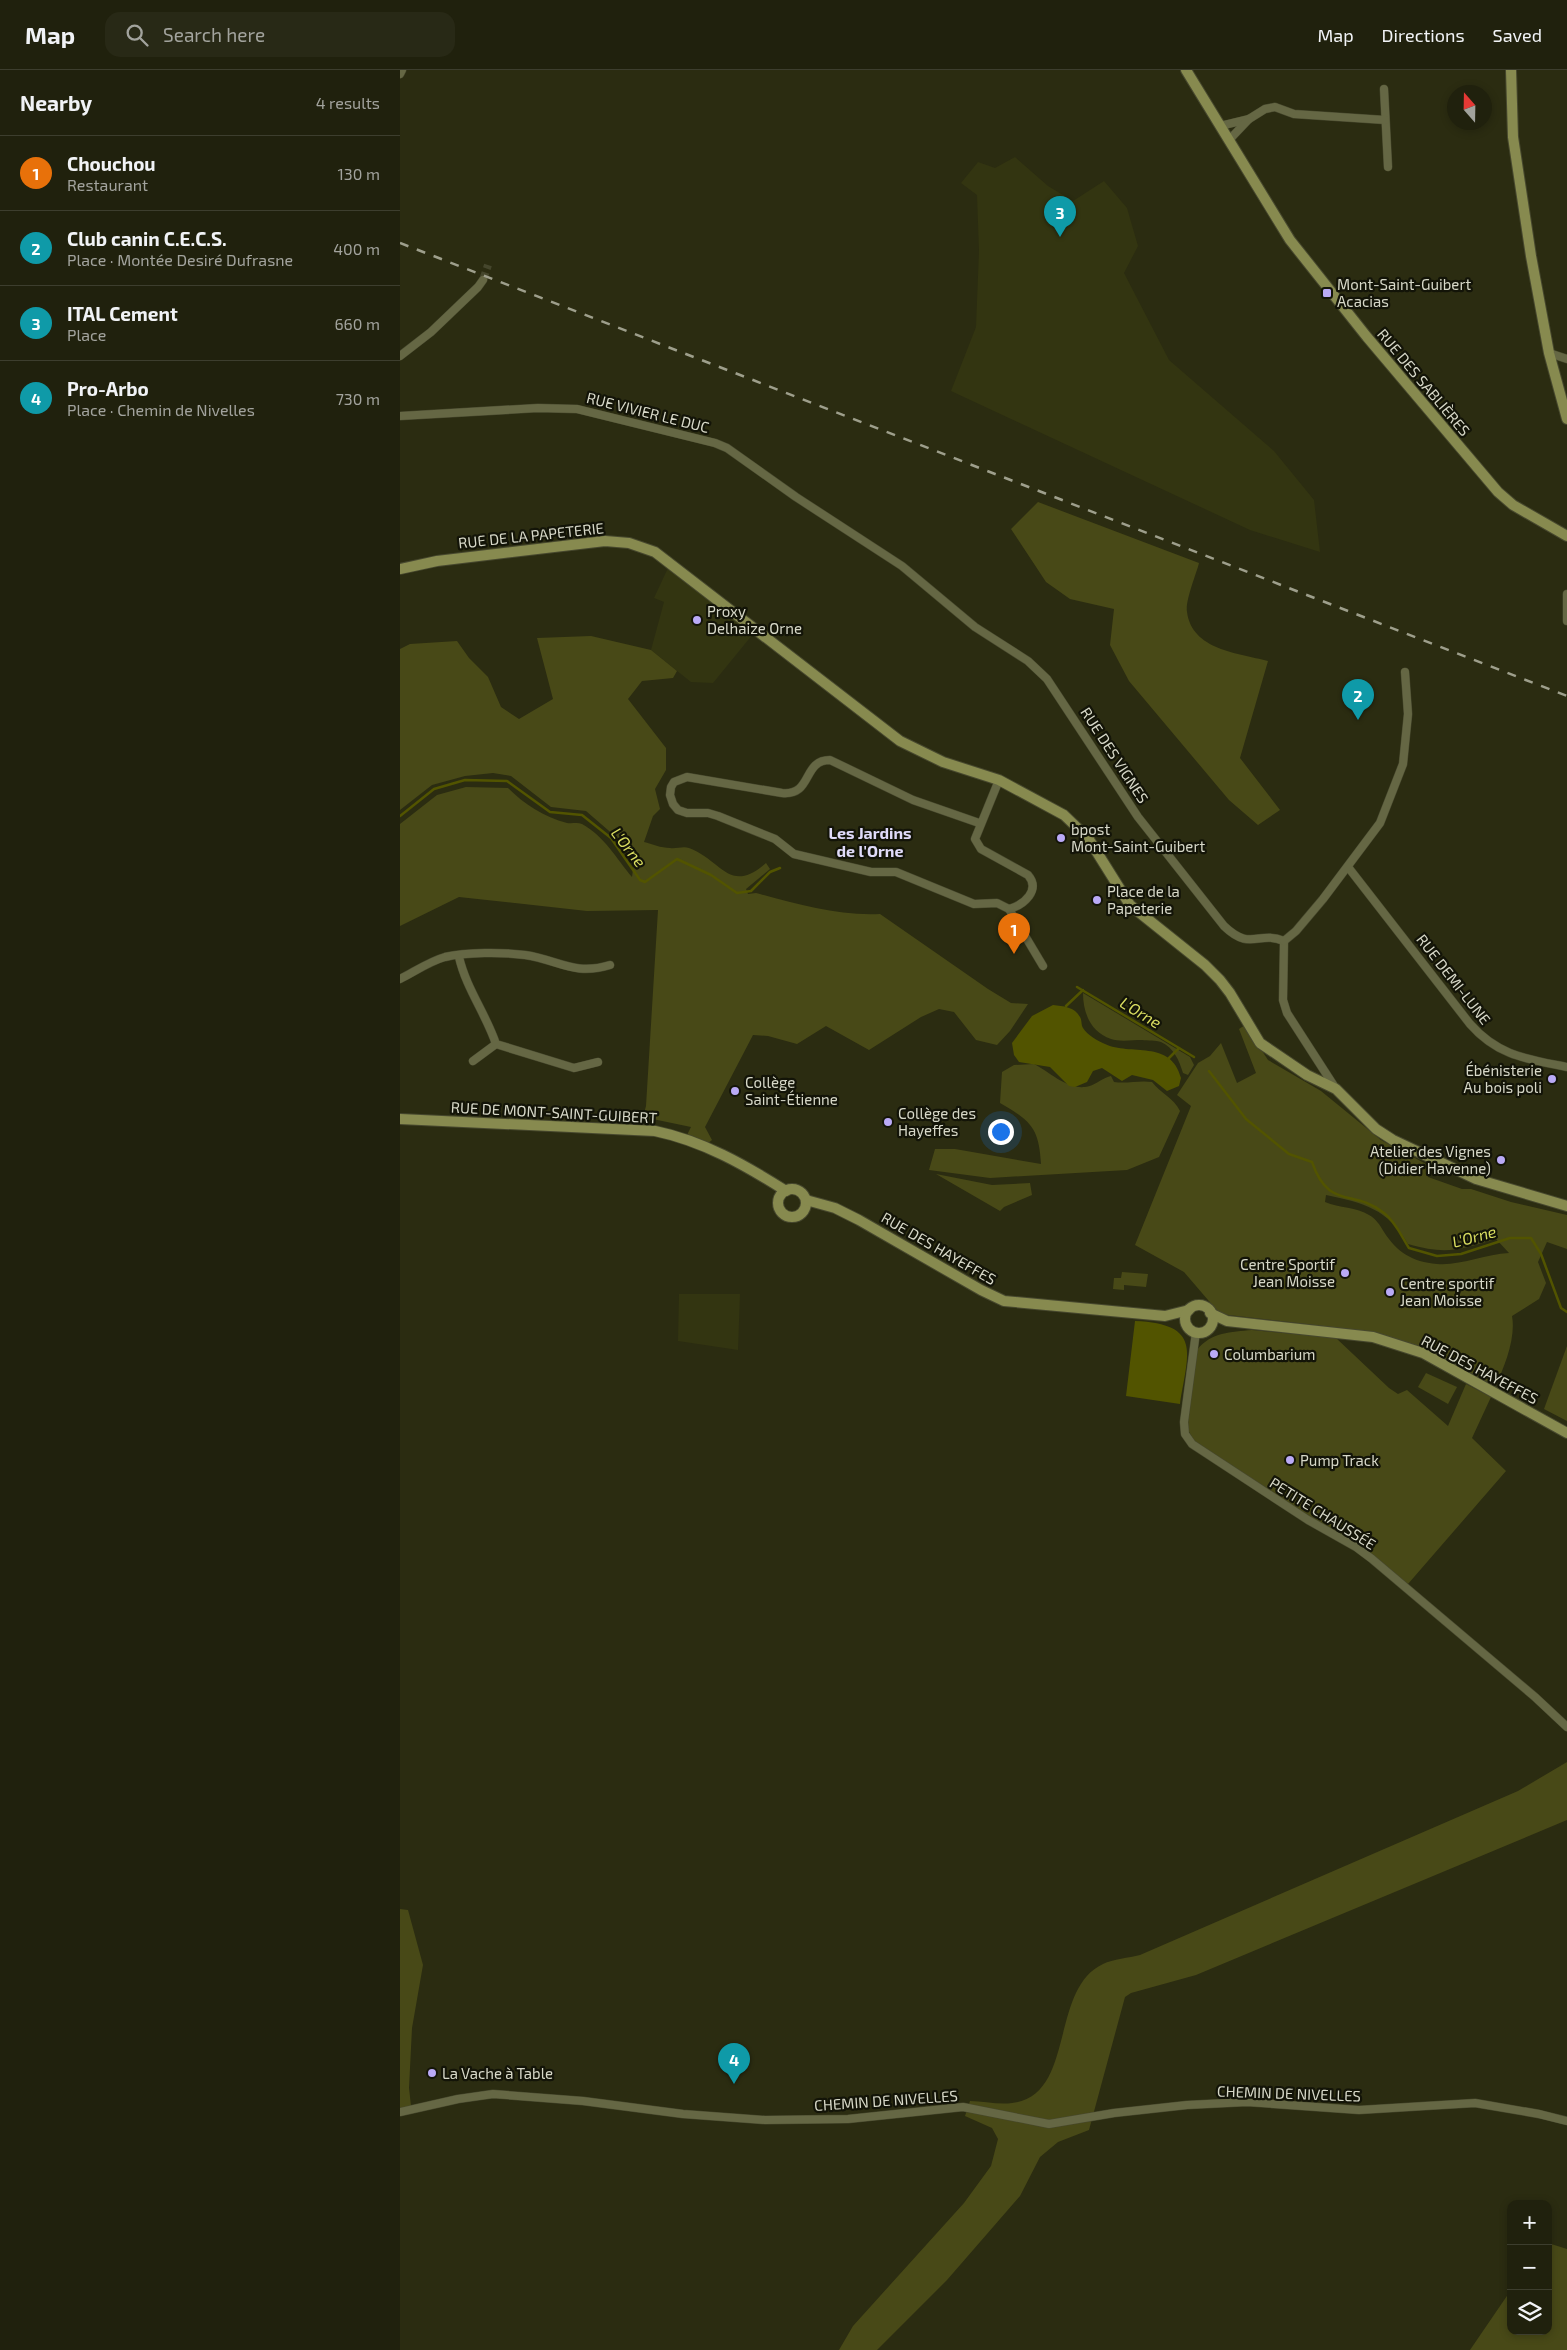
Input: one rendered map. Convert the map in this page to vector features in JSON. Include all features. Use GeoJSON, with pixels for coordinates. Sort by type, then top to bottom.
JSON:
{"type":"FeatureCollection","features":[{"type":"Feature","properties":{"kind":"street"},"geometry":{"type":"LineString","coordinates":[[400,74],[402,70]]}},
{"type":"Feature","properties":{"kind":"street","name":"RUE DES SABLIÈRES"},"geometry":{"type":"LineString","coordinates":[[1186,70],[1290,240],[1367,337],[1466,457],[1498,492],[1513,505],[1567,536]]}},
{"type":"Feature","properties":{"kind":"street"},"geometry":{"type":"LineString","coordinates":[[1511,70],[1513,138],[1531,256],[1549,353],[1567,419]]}},
{"type":"Feature","properties":{"kind":"street"},"geometry":{"type":"LineString","coordinates":[[1384,89],[1388,166]]}},
{"type":"Feature","properties":{"kind":"street"},"geometry":{"type":"LineString","coordinates":[[1229,140],[1249,119],[1265,109],[1274,108],[1294,114],[1385,120]]}},
{"type":"Feature","properties":{"kind":"street"},"geometry":{"type":"LineString","coordinates":[[1220,126],[1249,119]]}},
{"type":"Feature","properties":{"kind":"street"},"geometry":{"type":"LineString","coordinates":[[400,356],[431,332],[478,288],[483,280]]}},
{"type":"Feature","properties":{"kind":"street"},"geometry":{"type":"LineString","coordinates":[[1549,353],[1567,359]]}},
{"type":"Feature","properties":{"kind":"street","name":"RUE VIVIER LE DUC"},"geometry":{"type":"LineString","coordinates":[[400,416],[538,408],[577,409],[715,443],[727,448],[796,497],[860,538]]}},
{"type":"Feature","properties":{"kind":"street","name":"RUE DES VIGNES"},"geometry":{"type":"LineString","coordinates":[[860,538],[916,577],[970,623],[1028,662],[1047,679],[1138,817],[1224,926],[1243,940],[1269,938],[1284,941]]}},
{"type":"Feature","properties":{"kind":"street","name":"RUE DE LA PAPETERIE"},"geometry":{"type":"LineString","coordinates":[[400,569],[442,560],[594,542],[623,542],[638,545],[662,556],[900,741],[943,762],[999,780],[1055,809],[1080,828],[1130,906],[1205,965],[1220,980],[1260,1043],[1307,1075],[1336,1089]]}},
{"type":"Feature","properties":{"kind":"street"},"geometry":{"type":"LineString","coordinates":[[1567,594],[1567,621]]}},
{"type":"Feature","properties":{"kind":"street"},"geometry":{"type":"LineString","coordinates":[[1405,672],[1408,714],[1404,764],[1380,823],[1364,847],[1296,931],[1284,941],[1283,1000],[1287,1013],[1336,1089],[1376,1129],[1393,1140],[1476,1180],[1567,1206]]}},
{"type":"Feature","properties":{"kind":"street"},"geometry":{"type":"LineString","coordinates":[[979,823],[913,800],[830,760],[820,761],[814,766],[802,787],[791,793],[687,777],[674,782],[670,790],[672,802],[678,810],[687,813],[708,813],[718,816],[775,839],[794,854],[871,872],[896,872],[974,904],[997,903],[1009,910],[1043,966]]}},
{"type":"Feature","properties":{"kind":"street"},"geometry":{"type":"LineString","coordinates":[[999,780],[979,823],[975,837],[978,846],[1028,875],[1033,882],[1029,897],[1009,910]]}},
{"type":"Feature","properties":{"kind":"street","name":"RUE DEMI-LUNE"},"geometry":{"type":"LineString","coordinates":[[1348,867],[1470,1024],[1485,1039],[1514,1056],[1567,1067]]}},
{"type":"Feature","properties":{"kind":"street"},"geometry":{"type":"LineString","coordinates":[[400,979],[444,957],[459,957],[471,953],[524,955],[582,970],[610,965]]}},
{"type":"Feature","properties":{"kind":"street"},"geometry":{"type":"LineString","coordinates":[[459,957],[463,974],[496,1044],[574,1068],[598,1062]]}},
{"type":"Feature","properties":{"kind":"street"},"geometry":{"type":"LineString","coordinates":[[473,1061],[496,1044]]}},
{"type":"Feature","properties":{"kind":"street","name":"RUE DE MONT-SAINT-GUIBERT"},"geometry":{"type":"LineString","coordinates":[[400,1118],[655,1131],[688,1139],[758,1172],[768,1180]]}},
{"type":"Feature","properties":{"kind":"street"},"geometry":{"type":"LineString","coordinates":[[768,1180],[786,1192]]}},
{"type":"Feature","properties":{"kind":"street"},"geometry":{"type":"LineString","coordinates":[[768,1180],[778,1200],[778,1207],[788,1216],[795,1216],[805,1205],[799,1190],[786,1192],[778,1200]]}},
{"type":"Feature","properties":{"kind":"street","name":"RUE DES HAYEFFES"},"geometry":{"type":"LineString","coordinates":[[805,1205],[821,1205],[835,1208],[999,1299],[1165,1316],[1187,1326]]}},
{"type":"Feature","properties":{"kind":"street"},"geometry":{"type":"LineString","coordinates":[[1202,1304],[1210,1313],[1212,1321],[1210,1327],[1196,1332],[1187,1326],[1185,1317],[1189,1310],[1202,1304]]}},
{"type":"Feature","properties":{"kind":"street","name":"RUE DES HAYEFFES"},"geometry":{"type":"LineString","coordinates":[[1165,1316],[1189,1310]]}},
{"type":"Feature","properties":{"kind":"street","name":"RUE DES HAYEFFES"},"geometry":{"type":"LineString","coordinates":[[1210,1313],[1227,1321],[1373,1337],[1418,1351],[1567,1433]]}},
{"type":"Feature","properties":{"kind":"street","name":"RUE DES HAYEFFES"},"geometry":{"type":"LineString","coordinates":[[1210,1327],[1227,1321]]}},
{"type":"Feature","properties":{"kind":"street","name":"PETITE CHAUSSÉE"},"geometry":{"type":"LineString","coordinates":[[1196,1332],[1184,1422],[1185,1434],[1192,1444],[1308,1520],[1356,1547],[1372,1559],[1526,1689],[1567,1727]]}},
{"type":"Feature","properties":{"kind":"street","name":"CHEMIN DE NIVELLES"},"geometry":{"type":"LineString","coordinates":[[400,2112],[458,2098],[493,2094],[583,2101],[674,2113],[766,2120],[848,2119],[946,2107],[963,2107],[1049,2124],[1114,2113],[1186,2105],[1247,2102],[1358,2110],[1474,2103],[1567,2121]]}},
{"type":"Feature","properties":{"kind":"shaded area"},"geometry":{"type":"Polygon","coordinates":[[[1015,157],[1048,186],[1073,201],[1104,181],[1127,208],[1138,246],[1124,273],[1169,360],[1274,451],[1314,500],[1320,552],[1250,530],[951,391],[976,327],[979,251],[977,195],[961,183],[978,162],[995,168],[1015,157]]]}},
{"type":"Feature","properties":{"kind":"shaded area"},"geometry":{"type":"Polygon","coordinates":[[[1038,502],[1199,563],[1187,607],[1191,625],[1198,635],[1218,648],[1268,661],[1240,758],[1280,810],[1258,825],[1229,800],[1129,681],[1110,645],[1114,609],[1070,599],[1046,582],[1011,529],[1038,502]]]}},
{"type":"Feature","properties":{"kind":"shaded area"},"geometry":{"type":"Polygon","coordinates":[[[668,568],[753,634],[713,683],[691,682],[651,650],[664,602],[654,598],[668,568]]]}},
{"type":"Feature","properties":{"kind":"shaded area"},"geometry":{"type":"Polygon","coordinates":[[[591,636],[651,650],[677,671],[673,678],[642,681],[628,699],[666,748],[666,770],[655,789],[660,809],[653,816],[644,842],[667,848],[689,848],[734,876],[743,876],[753,872],[766,863],[770,869],[746,889],[748,894],[756,893],[833,911],[880,914],[1011,1003],[1028,1004],[1010,1031],[997,1045],[976,1040],[954,1012],[939,1009],[921,1017],[869,1050],[826,1026],[797,1044],[768,1036],[753,1035],[705,1127],[712,1140],[707,1144],[687,1135],[691,1127],[643,1117],[646,1106],[658,910],[587,911],[459,897],[400,926],[400,824],[437,795],[466,787],[508,788],[542,814],[567,823],[582,824],[604,841],[632,877],[634,862],[616,837],[586,811],[551,807],[511,776],[493,773],[465,776],[432,785],[400,810],[400,649],[410,644],[457,641],[469,658],[488,677],[501,707],[519,719],[553,699],[537,638],[591,636]]]}},
{"type":"Feature","properties":{"kind":"shaded area"},"geometry":{"type":"Polygon","coordinates":[[[1083,993],[1190,1057],[1194,1065],[1188,1075],[1183,1073],[1173,1051],[1161,1042],[1114,1040],[1098,1032],[1086,1014],[1083,993]]]}},
{"type":"Feature","properties":{"kind":"shaded area"},"geometry":{"type":"Polygon","coordinates":[[[1053,1005],[1075,1011],[1081,1018],[1082,1027],[1085,1031],[1102,1043],[1126,1049],[1159,1053],[1168,1058],[1176,1066],[1181,1078],[1179,1086],[1167,1091],[1153,1080],[1132,1075],[1122,1081],[1102,1068],[1093,1071],[1087,1082],[1075,1087],[1069,1086],[1050,1067],[1019,1062],[1014,1055],[1012,1043],[1032,1016],[1053,1005]]]}},
{"type":"Feature","properties":{"kind":"shaded area"},"geometry":{"type":"Polygon","coordinates":[[[1245,1025],[1268,1060],[1321,1091],[1381,1140],[1426,1164],[1428,1177],[1462,1189],[1471,1189],[1511,1202],[1567,1215],[1567,1249],[1547,1242],[1538,1262],[1546,1283],[1539,1299],[1512,1316],[1513,1324],[1509,1352],[1495,1386],[1426,1349],[1366,1331],[1220,1314],[1184,1272],[1135,1245],[1191,1106],[1177,1095],[1198,1063],[1210,1056],[1221,1043],[1237,1083],[1256,1073],[1239,1029],[1245,1025]],[[1326,1195],[1325,1202],[1359,1210],[1374,1218],[1394,1245],[1406,1255],[1420,1261],[1446,1264],[1509,1253],[1496,1239],[1452,1250],[1433,1249],[1408,1244],[1392,1223],[1374,1209],[1352,1201],[1326,1195]]]}},
{"type":"Feature","properties":{"kind":"shaded area"},"geometry":{"type":"Polygon","coordinates":[[[1034,1064],[1065,1083],[1078,1087],[1088,1087],[1111,1076],[1114,1082],[1152,1082],[1180,1111],[1159,1157],[1127,1170],[990,1178],[929,1170],[935,1149],[955,1149],[1041,1164],[1038,1142],[1031,1127],[1019,1115],[1000,1103],[1002,1072],[1014,1065],[1034,1064]]]}},
{"type":"Feature","properties":{"kind":"shaded area"},"geometry":{"type":"Polygon","coordinates":[[[936,1174],[992,1185],[1030,1183],[1032,1195],[1004,1207],[1000,1211],[936,1174]]]}},
{"type":"Feature","properties":{"kind":"shaded area"},"geometry":{"type":"Polygon","coordinates":[[[1122,1272],[1148,1274],[1146,1287],[1124,1285],[1124,1290],[1113,1289],[1114,1278],[1121,1278],[1122,1272]]]}},
{"type":"Feature","properties":{"kind":"shaded area"},"geometry":{"type":"Polygon","coordinates":[[[679,1294],[740,1294],[738,1350],[678,1341],[679,1294]]]}},
{"type":"Feature","properties":{"kind":"shaded area"},"geometry":{"type":"Polygon","coordinates":[[[1135,1321],[1157,1323],[1172,1328],[1181,1335],[1186,1344],[1186,1370],[1180,1404],[1126,1396],[1135,1321]]]}},
{"type":"Feature","properties":{"kind":"shaded area"},"geometry":{"type":"Polygon","coordinates":[[[1252,1330],[1336,1338],[1389,1388],[1398,1394],[1407,1390],[1448,1426],[1466,1384],[1491,1397],[1472,1438],[1506,1471],[1408,1584],[1195,1443],[1187,1428],[1197,1350],[1215,1336],[1229,1332],[1252,1330]]]}},
{"type":"Feature","properties":{"kind":"shaded area"},"geometry":{"type":"Polygon","coordinates":[[[1567,1346],[1567,1421],[1544,1409],[1567,1346]]]}},
{"type":"Feature","properties":{"kind":"shaded area"},"geometry":{"type":"Polygon","coordinates":[[[1426,1373],[1457,1387],[1448,1404],[1418,1387],[1426,1373]]]}},
{"type":"Feature","properties":{"kind":"shaded area"},"geometry":{"type":"Polygon","coordinates":[[[1567,1762],[1567,1820],[1196,1975],[1131,1993],[1125,1997],[1089,2130],[1058,2142],[1040,2157],[1020,2196],[947,2280],[877,2350],[839,2350],[853,2326],[964,2203],[991,2166],[998,2139],[992,2128],[965,2116],[970,2101],[1012,2103],[1032,2096],[1046,2082],[1055,2063],[1075,1995],[1086,1977],[1107,1962],[1140,1955],[1518,1791],[1567,1762]]]}},
{"type":"Feature","properties":{"kind":"shaded area"},"geometry":{"type":"Polygon","coordinates":[[[400,1909],[408,1910],[423,1965],[412,2028],[409,2088],[411,2106],[400,2109],[400,1909]]]}},
{"type":"Feature","properties":{"kind":"shaded area"},"geometry":{"type":"Polygon","coordinates":[[[1552,2244],[1567,2249],[1567,2350],[1470,2350],[1507,2296],[1507,2335],[1552,2335],[1552,2244]]]}},
{"type":"Feature","properties":{"kind":"waterway","name":"L'Orne"},"geometry":{"type":"LineString","coordinates":[[400,816],[434,789],[465,780],[507,781],[550,812],[582,815],[611,838],[640,880],[645,882],[677,859],[711,875],[737,893],[751,891],[770,872],[780,868]]}},
{"type":"Feature","properties":{"kind":"waterway","name":"L'Orne"},"geometry":{"type":"LineString","coordinates":[[1077,987],[1194,1057]]}},
{"type":"Feature","properties":{"kind":"waterway"},"geometry":{"type":"LineString","coordinates":[[1066,1006],[1083,990]]}},
{"type":"Feature","properties":{"kind":"waterway"},"geometry":{"type":"LineString","coordinates":[[1168,1059],[1179,1048]]}},
{"type":"Feature","properties":{"kind":"waterway","name":"L'Orne"},"geometry":{"type":"LineString","coordinates":[[1209,1071],[1246,1119],[1289,1154],[1312,1162],[1326,1187],[1334,1193],[1362,1201],[1388,1216],[1409,1248],[1437,1256],[1461,1254],[1510,1238],[1531,1238],[1541,1254],[1561,1308],[1567,1312]]}},
{"type":"Feature","properties":{"kind":"tunnel"},"geometry":{"type":"LineString","coordinates":[[483,280],[488,265]]}},
{"type":"Feature","properties":{"kind":"railway"},"geometry":{"type":"LineString","coordinates":[[400,243],[1567,696]]}},
{"type":"Feature","properties":{"kind":"place","name":"ITAL Cement"},"geometry":{"type":"Point","coordinates":[1060,237]}},
{"type":"Feature","properties":{"kind":"place","name":"Mont-Saint-Guibert Acacias"},"geometry":{"type":"Point","coordinates":[1327,293]}},
{"type":"Feature","properties":{"kind":"place","name":"Proxy Delhaize Orne"},"geometry":{"type":"Point","coordinates":[697,620]}},
{"type":"Feature","properties":{"kind":"place","name":"Club canin C.E.C.S."},"geometry":{"type":"Point","coordinates":[1358,720]}},
{"type":"Feature","properties":{"kind":"place","name":"bpost Mont-Saint-Guibert"},"geometry":{"type":"Point","coordinates":[1061,838]}},
{"type":"Feature","properties":{"kind":"place","name":"Place de la Papeterie"},"geometry":{"type":"Point","coordinates":[1097,900]}},
{"type":"Feature","properties":{"kind":"place","name":"Chouchou"},"geometry":{"type":"Point","coordinates":[1014,954]}},
{"type":"Feature","properties":{"kind":"place","name":"Ébénisterie Au bois poli"},"geometry":{"type":"Point","coordinates":[1552,1079]}},
{"type":"Feature","properties":{"kind":"place","name":"Collège Saint-Étienne"},"geometry":{"type":"Point","coordinates":[735,1091]}},
{"type":"Feature","properties":{"kind":"place","name":"Collège des Hayeffes"},"geometry":{"type":"Point","coordinates":[888,1122]}},
{"type":"Feature","properties":{"kind":"place","name":"Atelier des Vignes (Didier Havenne)"},"geometry":{"type":"Point","coordinates":[1501,1160]}},
{"type":"Feature","properties":{"kind":"place","name":"Centre Sportif Jean Moisse"},"geometry":{"type":"Point","coordinates":[1345,1273]}},
{"type":"Feature","properties":{"kind":"place","name":"Centre sportif Jean Moisse"},"geometry":{"type":"Point","coordinates":[1390,1292]}},
{"type":"Feature","properties":{"kind":"place","name":"Columbarium"},"geometry":{"type":"Point","coordinates":[1214,1354]}},
{"type":"Feature","properties":{"kind":"place","name":"Pump Track"},"geometry":{"type":"Point","coordinates":[1290,1460]}},
{"type":"Feature","properties":{"kind":"place","name":"La Vache à Table"},"geometry":{"type":"Point","coordinates":[432,2073]}},
{"type":"Feature","properties":{"kind":"place","name":"Pro-Arbo"},"geometry":{"type":"Point","coordinates":[734,2084]}},
{"type":"Feature","properties":{"kind":"district","name":"Les Jardins de l'Orne"},"geometry":{"type":"Point","coordinates":[870,841]}}]}
